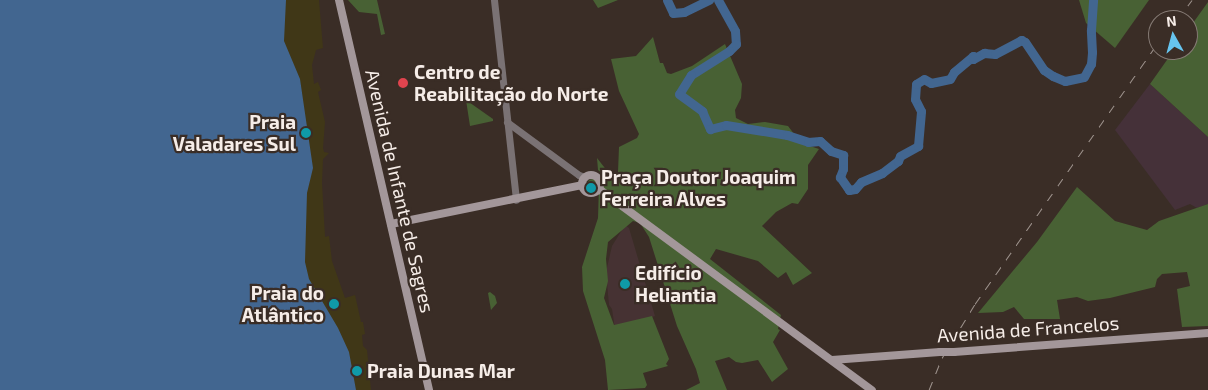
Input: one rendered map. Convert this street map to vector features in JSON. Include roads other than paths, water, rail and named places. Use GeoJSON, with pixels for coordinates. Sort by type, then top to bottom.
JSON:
{"type":"FeatureCollection","features":[{"type":"Feature","properties":{"kind":"main road","name":"Avenida de Infante de Sagres"},"geometry":{"type":"LineString","coordinates":[[339,0],[429,390]]}},
{"type":"Feature","properties":{"kind":"main road"},"geometry":{"type":"LineString","coordinates":[[390,224],[516,200],[584,181],[591,175],[596,176],[600,180],[600,189]]}},
{"type":"Feature","properties":{"kind":"main road"},"geometry":{"type":"LineString","coordinates":[[584,181],[585,191],[590,193],[600,189]]}},
{"type":"Feature","properties":{"kind":"main road"},"geometry":{"type":"LineString","coordinates":[[600,189],[872,390]]}},
{"type":"Feature","properties":{"kind":"main road","name":"Avenida de Francelos"},"geometry":{"type":"LineString","coordinates":[[832,360],[1208,332]]}},
{"type":"Feature","properties":{"kind":"main road"},"geometry":{"type":"LineString","coordinates":[[849,373],[851,359]]}},
{"type":"Feature","properties":{"kind":"street"},"geometry":{"type":"LineString","coordinates":[[494,0],[516,200]]}},
{"type":"Feature","properties":{"kind":"street"},"geometry":{"type":"LineString","coordinates":[[507,122],[584,181]]}},
{"type":"Feature","properties":{"kind":"water"},"geometry":{"type":"Polygon","coordinates":[[[0,0],[286,0],[284,41],[300,79],[313,168],[307,193],[305,262],[309,279],[338,328],[349,352],[356,390],[0,390],[0,0]]]}},
{"type":"Feature","properties":{"kind":"waterway"},"geometry":{"type":"LineString","coordinates":[[667,0],[673,13],[684,12],[709,0]]}},
{"type":"Feature","properties":{"kind":"waterway"},"geometry":{"type":"LineString","coordinates":[[718,0],[735,31],[736,44],[729,51],[691,75],[679,94],[702,111],[710,129],[726,125],[787,135],[808,142],[820,141],[831,151],[843,155],[843,169],[840,177],[849,190],[855,189],[861,182],[882,173],[898,161],[900,156],[918,146],[921,111],[915,99],[916,84],[924,79],[931,83],[950,79],[954,72],[973,56],[973,59],[984,53],[995,54],[1021,40],[1025,42],[1044,70],[1053,76],[1065,81],[1084,77],[1091,64],[1093,0]]}},
{"type":"Feature","properties":{"kind":"railway"},"geometry":{"type":"LineString","coordinates":[[1184,10],[1192,0]]}},
{"type":"Feature","properties":{"kind":"railway"},"geometry":{"type":"LineString","coordinates":[[929,390],[942,358],[975,304],[1148,57]]}},
{"type":"Feature","properties":{"kind":"place","name":"Centro de Reabilitação do Norte"},"geometry":{"type":"Point","coordinates":[403,83]}},
{"type":"Feature","properties":{"kind":"place","name":"Praia Valadares Sul"},"geometry":{"type":"Point","coordinates":[306,133]}},
{"type":"Feature","properties":{"kind":"place","name":"Praça Doutor Joaquim Ferreira Alves"},"geometry":{"type":"Point","coordinates":[591,188]}},
{"type":"Feature","properties":{"kind":"place","name":"Edifício Heliantia"},"geometry":{"type":"Point","coordinates":[625,284]}},
{"type":"Feature","properties":{"kind":"place","name":"Praia do Atlântico"},"geometry":{"type":"Point","coordinates":[334,304]}},
{"type":"Feature","properties":{"kind":"place","name":"Praia Dunas Mar"},"geometry":{"type":"Point","coordinates":[357,371]}}]}
